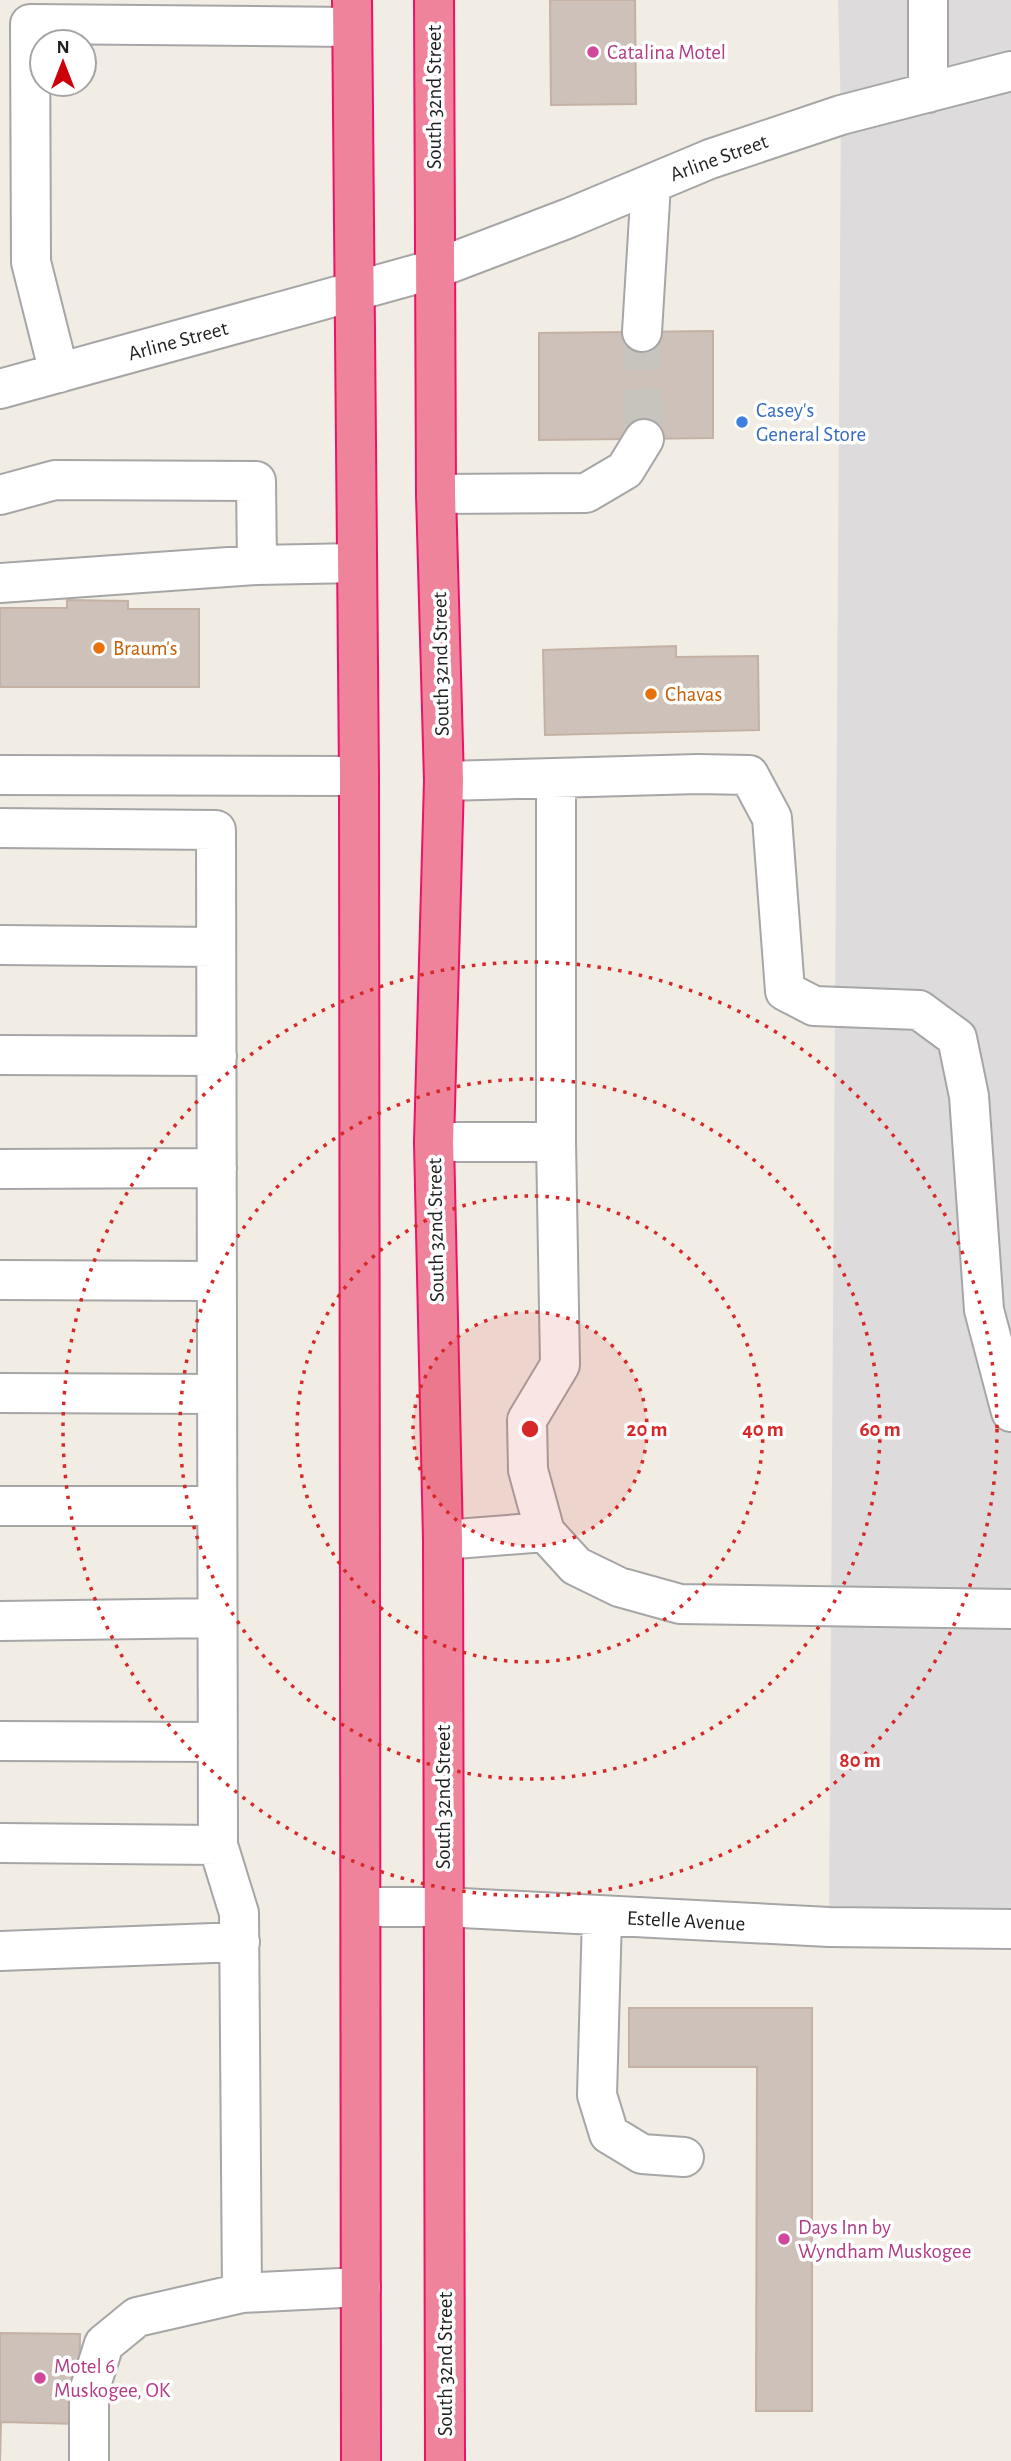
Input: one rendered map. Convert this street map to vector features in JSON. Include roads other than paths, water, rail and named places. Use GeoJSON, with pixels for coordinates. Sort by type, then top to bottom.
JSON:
{"type":"FeatureCollection","features":[{"type":"Feature","properties":{"kind":"highway","name":"South 32nd Street"},"geometry":{"type":"LineString","coordinates":[[434,0],[436,494],[444,781],[434,1142],[443,1540],[445,2461]]}},
{"type":"Feature","properties":{"kind":"highway"},"geometry":{"type":"LineString","coordinates":[[352,14],[359,776],[361,2461]]}},
{"type":"Feature","properties":{"kind":"street"},"geometry":{"type":"LineString","coordinates":[[928,0],[928,93]]}},
{"type":"Feature","properties":{"kind":"street"},"geometry":{"type":"LineString","coordinates":[[59,373],[31,262],[30,24],[352,14]]}},
{"type":"Feature","properties":{"kind":"street","name":"Arline Street"},"geometry":{"type":"LineString","coordinates":[[0,389],[435,269],[710,159],[841,115],[1011,71]]}},
{"type":"Feature","properties":{"kind":"street"},"geometry":{"type":"LineString","coordinates":[[642,332],[651,184]]}},
{"type":"Feature","properties":{"kind":"street"},"geometry":{"type":"LineString","coordinates":[[436,494],[586,493],[625,470],[644,439]]}},
{"type":"Feature","properties":{"kind":"street"},"geometry":{"type":"LineString","coordinates":[[0,495],[55,480],[256,481],[257,565]]}},
{"type":"Feature","properties":{"kind":"street"},"geometry":{"type":"LineString","coordinates":[[0,583],[257,565],[356,563]]}},
{"type":"Feature","properties":{"kind":"street"},"geometry":{"type":"LineString","coordinates":[[0,775],[359,776]]}},
{"type":"Feature","properties":{"kind":"street"},"geometry":{"type":"LineString","coordinates":[[444,781],[749,775],[772,818],[785,991],[814,1006],[919,1010],[957,1038],[969,1096],[984,1310],[1011,1412]]}},
{"type":"Feature","properties":{"kind":"street"},"geometry":{"type":"LineString","coordinates":[[556,778],[556,1142],[560,1365],[527,1420],[528,1470],[545,1532],[576,1566],[620,1587],[680,1604],[1011,1609]]}},
{"type":"Feature","properties":{"kind":"street"},"geometry":{"type":"LineString","coordinates":[[0,828],[216,830],[218,1844],[239,1913],[243,2293]]}},
{"type":"Feature","properties":{"kind":"street"},"geometry":{"type":"LineString","coordinates":[[0,945],[216,947]]}},
{"type":"Feature","properties":{"kind":"street"},"geometry":{"type":"LineString","coordinates":[[0,1055],[217,1056]]}},
{"type":"Feature","properties":{"kind":"street"},"geometry":{"type":"LineString","coordinates":[[434,1142],[556,1142]]}},
{"type":"Feature","properties":{"kind":"street"},"geometry":{"type":"LineString","coordinates":[[0,1169],[217,1168]]}},
{"type":"Feature","properties":{"kind":"street"},"geometry":{"type":"LineString","coordinates":[[0,1280],[217,1281]]}},
{"type":"Feature","properties":{"kind":"street"},"geometry":{"type":"LineString","coordinates":[[0,1393],[217,1394]]}},
{"type":"Feature","properties":{"kind":"street"},"geometry":{"type":"LineString","coordinates":[[0,1506],[217,1506]]}},
{"type":"Feature","properties":{"kind":"street"},"geometry":{"type":"LineString","coordinates":[[443,1540],[545,1532]]}},
{"type":"Feature","properties":{"kind":"street"},"geometry":{"type":"LineString","coordinates":[[0,1621],[217,1618]]}},
{"type":"Feature","properties":{"kind":"street"},"geometry":{"type":"LineString","coordinates":[[0,1741],[218,1742]]}},
{"type":"Feature","properties":{"kind":"street"},"geometry":{"type":"LineString","coordinates":[[0,1843],[218,1844]]}},
{"type":"Feature","properties":{"kind":"street","name":"Estelle Avenue"},"geometry":{"type":"LineString","coordinates":[[361,1907],[443,1907],[829,1927],[1011,1929]]}},
{"type":"Feature","properties":{"kind":"street"},"geometry":{"type":"LineString","coordinates":[[602,1916],[597,2095],[610,2134],[642,2154],[684,2157]]}},
{"type":"Feature","properties":{"kind":"street"},"geometry":{"type":"LineString","coordinates":[[0,1951],[240,1942]]}},
{"type":"Feature","properties":{"kind":"street"},"geometry":{"type":"LineString","coordinates":[[89,2461],[89,2390],[104,2344],[137,2317],[243,2293],[361,2287]]}},
{"type":"Feature","properties":{"kind":"tunnel"},"geometry":{"type":"LineString","coordinates":[[642,332],[644,439]]}},
{"type":"Feature","properties":{"kind":"place","name":"Catalina Motel"},"geometry":{"type":"Point","coordinates":[593,52]}},
{"type":"Feature","properties":{"kind":"place","name":"Casey's General Store"},"geometry":{"type":"Point","coordinates":[742,422]}},
{"type":"Feature","properties":{"kind":"place","name":"Braum's"},"geometry":{"type":"Point","coordinates":[99,648]}},
{"type":"Feature","properties":{"kind":"place","name":"Chavas"},"geometry":{"type":"Point","coordinates":[651,694]}},
{"type":"Feature","properties":{"kind":"place","name":"Days Inn by Wyndham Muskogee"},"geometry":{"type":"Point","coordinates":[784,2239]}},
{"type":"Feature","properties":{"kind":"place","name":"Motel 6 Muskogee, OK"},"geometry":{"type":"Point","coordinates":[40,2378]}}]}
